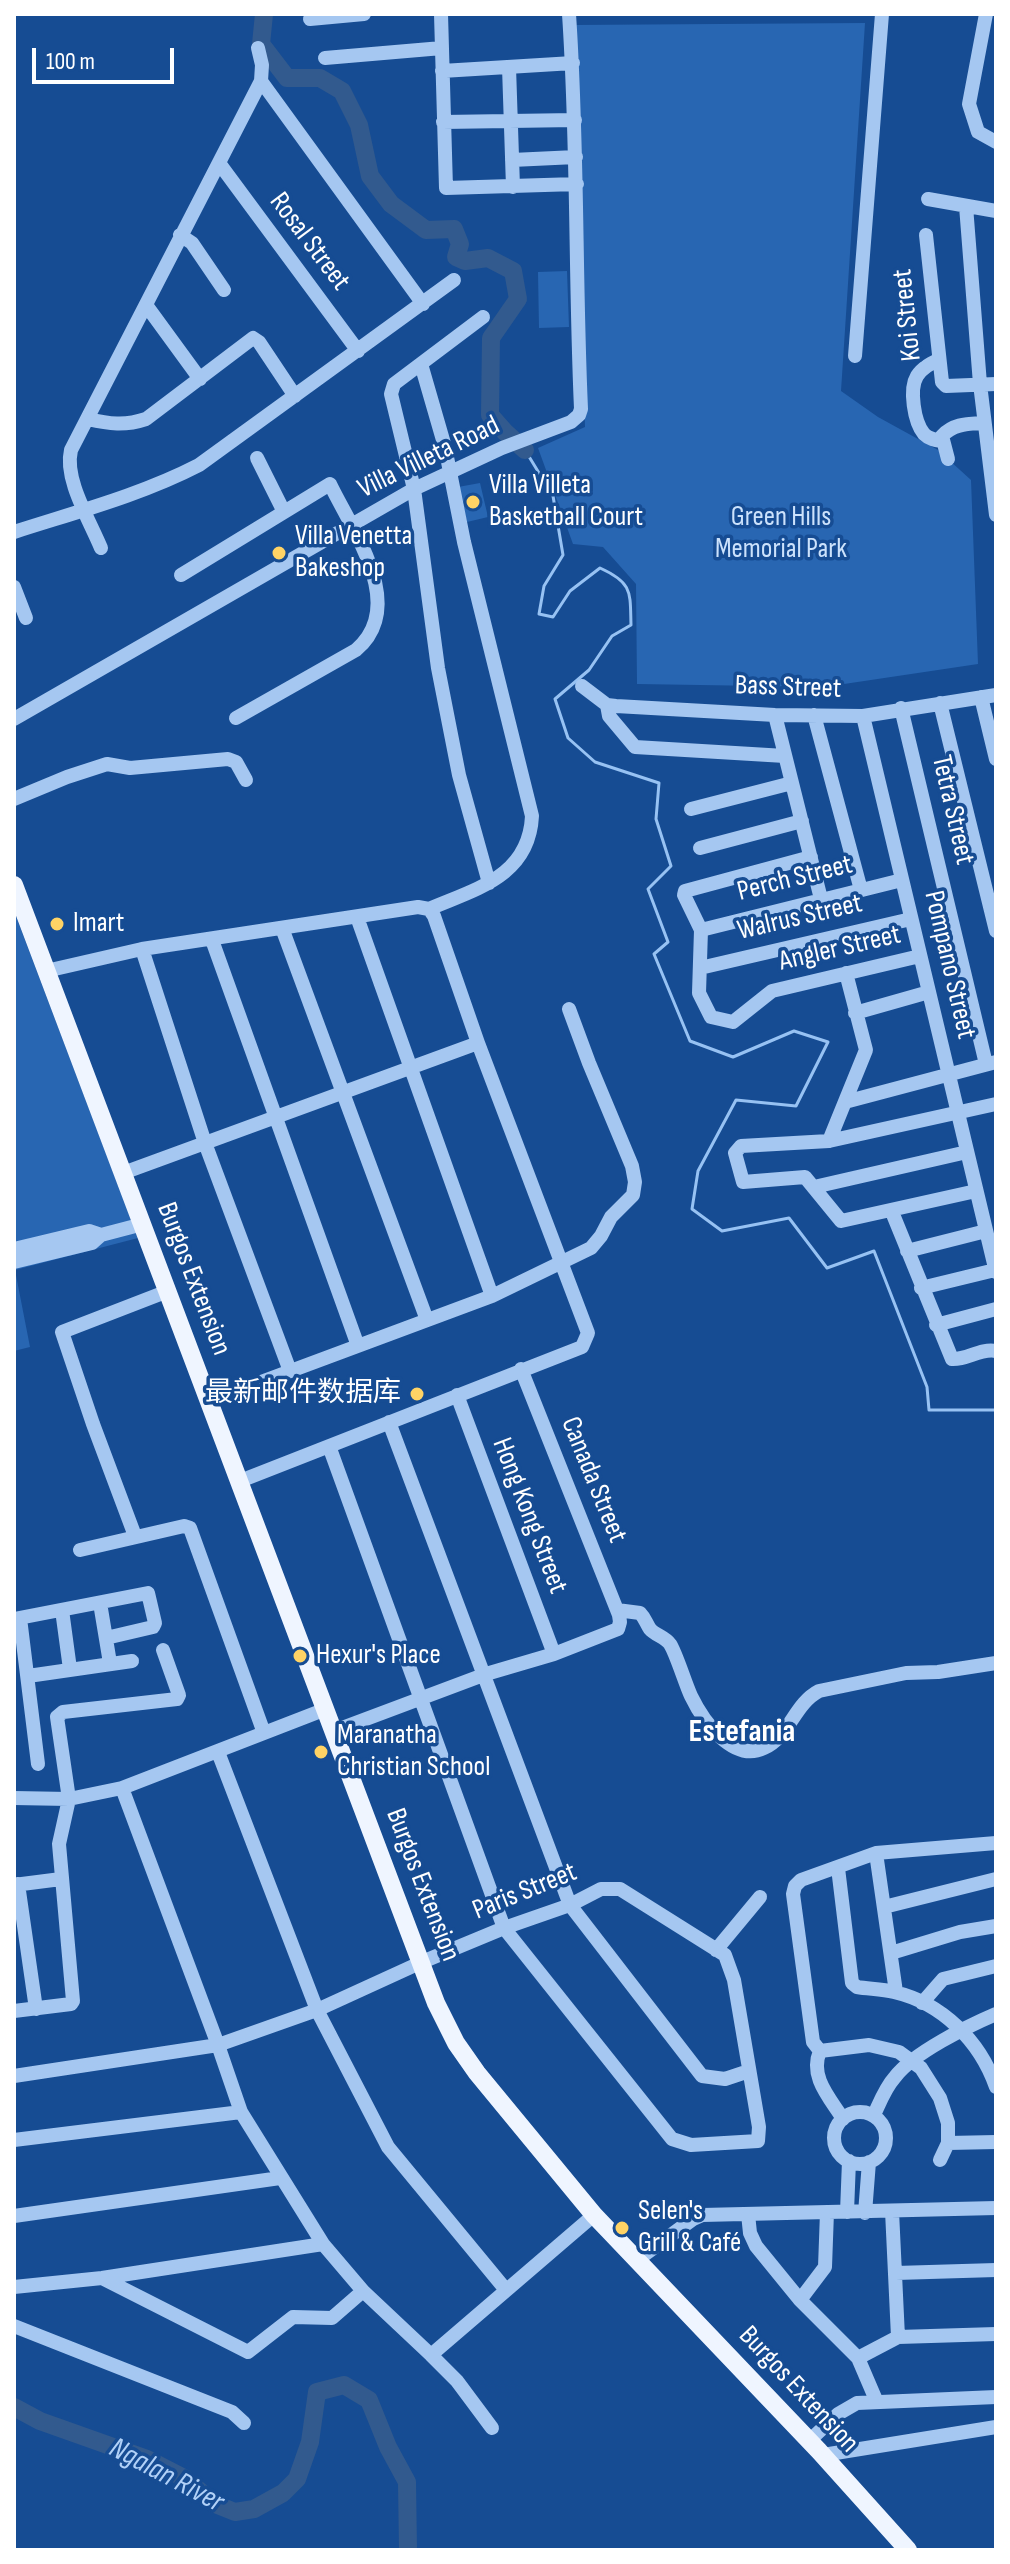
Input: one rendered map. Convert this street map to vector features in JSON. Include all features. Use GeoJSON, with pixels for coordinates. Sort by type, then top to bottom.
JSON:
{"type":"FeatureCollection","features":[{"type":"Feature","properties":{"kind":"main road","name":"Burgos Extension"},"geometry":{"type":"LineString","coordinates":[[14,885],[436,2003],[456,2043],[594,2215],[823,2455],[908,2550]]}},
{"type":"Feature","properties":{"kind":"street"},"geometry":{"type":"LineString","coordinates":[[310,19],[364,14]]}},
{"type":"Feature","properties":{"kind":"street"},"geometry":{"type":"LineString","coordinates":[[441,14],[446,188],[577,184]]}},
{"type":"Feature","properties":{"kind":"street","name":"Villa Villeta Road"},"geometry":{"type":"LineString","coordinates":[[14,719],[414,489],[502,448],[571,422],[579,415],[577,184],[569,14]]}},
{"type":"Feature","properties":{"kind":"street"},"geometry":{"type":"LineString","coordinates":[[855,356],[882,14]]}},
{"type":"Feature","properties":{"kind":"street"},"geometry":{"type":"LineString","coordinates":[[986,14],[969,104],[978,132],[996,142]]}},
{"type":"Feature","properties":{"kind":"street"},"geometry":{"type":"LineString","coordinates":[[101,548],[75,489],[68,464],[71,450],[261,81],[262,65],[258,48]]}},
{"type":"Feature","properties":{"kind":"street"},"geometry":{"type":"LineString","coordinates":[[325,58],[442,48]]}},
{"type":"Feature","properties":{"kind":"street"},"geometry":{"type":"LineString","coordinates":[[442,71],[573,63]]}},
{"type":"Feature","properties":{"kind":"street"},"geometry":{"type":"LineString","coordinates":[[509,67],[513,187]]}},
{"type":"Feature","properties":{"kind":"street"},"geometry":{"type":"LineString","coordinates":[[261,81],[423,304]]}},
{"type":"Feature","properties":{"kind":"street"},"geometry":{"type":"LineString","coordinates":[[443,122],[575,120]]}},
{"type":"Feature","properties":{"kind":"street"},"geometry":{"type":"LineString","coordinates":[[512,160],[576,157]]}},
{"type":"Feature","properties":{"kind":"street","name":"Rosal Street"},"geometry":{"type":"LineString","coordinates":[[219,163],[358,351]]}},
{"type":"Feature","properties":{"kind":"street"},"geometry":{"type":"LineString","coordinates":[[928,199],[996,211]]}},
{"type":"Feature","properties":{"kind":"street"},"geometry":{"type":"LineString","coordinates":[[966,206],[980,384],[996,515]]}},
{"type":"Feature","properties":{"kind":"street"},"geometry":{"type":"LineString","coordinates":[[180,235],[192,243],[224,290]]}},
{"type":"Feature","properties":{"kind":"street","name":"Koi Street"},"geometry":{"type":"LineString","coordinates":[[926,235],[938,360],[944,385],[996,384]]}},
{"type":"Feature","properties":{"kind":"street"},"geometry":{"type":"LineString","coordinates":[[14,532],[85,509],[199,465],[454,280]]}},
{"type":"Feature","properties":{"kind":"street"},"geometry":{"type":"LineString","coordinates":[[146,305],[200,379]]}},
{"type":"Feature","properties":{"kind":"street"},"geometry":{"type":"LineString","coordinates":[[483,317],[394,384],[391,394],[414,489],[438,668],[459,775],[489,883]]}},
{"type":"Feature","properties":{"kind":"street"},"geometry":{"type":"LineString","coordinates":[[88,419],[129,425],[146,419],[253,338],[259,342],[295,396]]}},
{"type":"Feature","properties":{"kind":"street"},"geometry":{"type":"LineString","coordinates":[[938,360],[920,372],[914,390],[920,427],[932,439],[942,441]]}},
{"type":"Feature","properties":{"kind":"street"},"geometry":{"type":"LineString","coordinates":[[46,971],[142,949],[418,907],[429,909],[507,873],[531,832],[532,816],[441,432],[421,364]]}},
{"type":"Feature","properties":{"kind":"street"},"geometry":{"type":"LineString","coordinates":[[948,459],[942,436],[954,427],[984,423]]}},
{"type":"Feature","properties":{"kind":"street"},"geometry":{"type":"LineString","coordinates":[[257,458],[284,512]]}},
{"type":"Feature","properties":{"kind":"street"},"geometry":{"type":"LineString","coordinates":[[181,575],[330,484],[370,564],[377,591],[377,622],[372,635],[356,650],[236,718]]}},
{"type":"Feature","properties":{"kind":"street"},"geometry":{"type":"LineString","coordinates":[[14,587],[26,618]]}},
{"type":"Feature","properties":{"kind":"street"},"geometry":{"type":"LineString","coordinates":[[582,686],[607,705],[609,716],[635,747],[785,756]]}},
{"type":"Feature","properties":{"kind":"street"},"geometry":{"type":"LineString","coordinates":[[989,696],[996,759]]}},
{"type":"Feature","properties":{"kind":"street","name":"Bass Street"},"geometry":{"type":"LineString","coordinates":[[607,705],[775,715],[863,716],[989,696]]}},
{"type":"Feature","properties":{"kind":"street"},"geometry":{"type":"LineString","coordinates":[[940,703],[996,931]]}},
{"type":"Feature","properties":{"kind":"street","name":"Tetra Street"},"geometry":{"type":"LineString","coordinates":[[901,708],[991,1063]]}},
{"type":"Feature","properties":{"kind":"street"},"geometry":{"type":"LineString","coordinates":[[775,715],[821,899]]}},
{"type":"Feature","properties":{"kind":"street"},"geometry":{"type":"LineString","coordinates":[[814,715],[861,890]]}},
{"type":"Feature","properties":{"kind":"street","name":"Pompano Street"},"geometry":{"type":"LineString","coordinates":[[863,716],[996,1271]]}},
{"type":"Feature","properties":{"kind":"street"},"geometry":{"type":"LineString","coordinates":[[14,799],[107,764],[130,768],[228,759],[236,762],[246,780]]}},
{"type":"Feature","properties":{"kind":"street"},"geometry":{"type":"LineString","coordinates":[[691,809],[792,783]]}},
{"type":"Feature","properties":{"kind":"street"},"geometry":{"type":"LineString","coordinates":[[700,848],[802,821]]}},
{"type":"Feature","properties":{"kind":"street"},"geometry":{"type":"LineString","coordinates":[[700,968],[701,930],[684,895],[689,889],[811,857]]}},
{"type":"Feature","properties":{"kind":"street","name":"Perch Street"},"geometry":{"type":"LineString","coordinates":[[701,930],[902,880]]}},
{"type":"Feature","properties":{"kind":"street"},"geometry":{"type":"LineString","coordinates":[[240,1481],[582,1347],[586,1341],[588,1333],[562,1261],[429,909]]}},
{"type":"Feature","properties":{"kind":"street"},"geometry":{"type":"LineString","coordinates":[[357,917],[492,1296]]}},
{"type":"Feature","properties":{"kind":"street","name":"Walrus Street"},"geometry":{"type":"LineString","coordinates":[[700,968],[911,919]]}},
{"type":"Feature","properties":{"kind":"street"},"geometry":{"type":"LineString","coordinates":[[282,928],[427,1320]]}},
{"type":"Feature","properties":{"kind":"street"},"geometry":{"type":"LineString","coordinates":[[212,940],[358,1346]]}},
{"type":"Feature","properties":{"kind":"street"},"geometry":{"type":"LineString","coordinates":[[142,949],[205,1143],[290,1371]]}},
{"type":"Feature","properties":{"kind":"street","name":"Angler Street"},"geometry":{"type":"LineString","coordinates":[[700,968],[699,993],[704,1006],[711,1017],[733,1022],[772,991],[920,956]]}},
{"type":"Feature","properties":{"kind":"street"},"geometry":{"type":"LineString","coordinates":[[829,1141],[866,1050],[846,973]]}},
{"type":"Feature","properties":{"kind":"street"},"geometry":{"type":"LineString","coordinates":[[855,1013],[929,992]]}},
{"type":"Feature","properties":{"kind":"street"},"geometry":{"type":"LineString","coordinates":[[210,1401],[492,1296],[591,1248],[611,1217],[633,1195],[635,1182],[632,1166],[569,1009]]}},
{"type":"Feature","properties":{"kind":"street"},"geometry":{"type":"LineString","coordinates":[[123,1173],[478,1043]]}},
{"type":"Feature","properties":{"kind":"street"},"geometry":{"type":"LineString","coordinates":[[845,1102],[991,1063]]}},
{"type":"Feature","properties":{"kind":"street"},"geometry":{"type":"LineString","coordinates":[[976,1191],[841,1221],[802,1176],[746,1184],[740,1179],[735,1153],[741,1146],[829,1141],[996,1104]]}},
{"type":"Feature","properties":{"kind":"street"},"geometry":{"type":"LineString","coordinates":[[814,1187],[967,1152]]}},
{"type":"Feature","properties":{"kind":"street"},"geometry":{"type":"LineString","coordinates":[[892,1212],[952,1359],[980,1351],[996,1351]]}},
{"type":"Feature","properties":{"kind":"street"},"geometry":{"type":"LineString","coordinates":[[14,1262],[92,1243],[101,1235],[143,1224]]}},
{"type":"Feature","properties":{"kind":"street"},"geometry":{"type":"LineString","coordinates":[[14,1249],[89,1231],[101,1235]]}},
{"type":"Feature","properties":{"kind":"street"},"geometry":{"type":"LineString","coordinates":[[907,1251],[986,1231]]}},
{"type":"Feature","properties":{"kind":"street"},"geometry":{"type":"LineString","coordinates":[[921,1288],[996,1271]]}},
{"type":"Feature","properties":{"kind":"street"},"geometry":{"type":"LineString","coordinates":[[135,1536],[62,1332],[168,1291]]}},
{"type":"Feature","properties":{"kind":"street"},"geometry":{"type":"LineString","coordinates":[[936,1325],[996,1309]]}},
{"type":"Feature","properties":{"kind":"street","name":"Canada Street"},"geometry":{"type":"LineString","coordinates":[[521,1369],[617,1610]]}},
{"type":"Feature","properties":{"kind":"street","name":"Hong Kong Street"},"geometry":{"type":"LineString","coordinates":[[457,1395],[554,1654]]}},
{"type":"Feature","properties":{"kind":"street"},"geometry":{"type":"LineString","coordinates":[[389,1422],[486,1674],[570,1905],[702,2076],[725,2079],[749,2071]]}},
{"type":"Feature","properties":{"kind":"street"},"geometry":{"type":"LineString","coordinates":[[329,1446],[504,1928]]}},
{"type":"Feature","properties":{"kind":"street"},"geometry":{"type":"LineString","coordinates":[[80,1550],[184,1526],[190,1528],[264,1733]]}},
{"type":"Feature","properties":{"kind":"street"},"geometry":{"type":"LineString","coordinates":[[38,1764],[28,1676],[17,1619],[148,1593],[155,1623],[150,1629],[106,1638]]}},
{"type":"Feature","properties":{"kind":"street"},"geometry":{"type":"LineString","coordinates":[[100,1603],[110,1663]]}},
{"type":"Feature","properties":{"kind":"street"},"geometry":{"type":"LineString","coordinates":[[62,1610],[70,1669]]}},
{"type":"Feature","properties":{"kind":"street"},"geometry":{"type":"LineString","coordinates":[[334,1731],[618,1629],[617,1610],[640,1613],[649,1628],[668,1642],[692,1700],[724,1742],[735,1750],[748,1752],[760,1751],[775,1743],[808,1697],[819,1691],[906,1673],[938,1672],[996,1663]]}},
{"type":"Feature","properties":{"kind":"street"},"geometry":{"type":"LineString","coordinates":[[14,2011],[71,2004],[73,2001],[59,1844],[69,1799],[57,1717],[63,1712],[177,1699],[179,1695],[163,1650]]}},
{"type":"Feature","properties":{"kind":"street"},"geometry":{"type":"LineString","coordinates":[[28,1676],[132,1661]]}},
{"type":"Feature","properties":{"kind":"street"},"geometry":{"type":"LineString","coordinates":[[14,1798],[69,1799],[122,1788],[326,1709]]}},
{"type":"Feature","properties":{"kind":"street"},"geometry":{"type":"LineString","coordinates":[[218,1752],[317,2010],[388,2147],[506,2290]]}},
{"type":"Feature","properties":{"kind":"street"},"geometry":{"type":"LineString","coordinates":[[122,1788],[241,2112],[323,2244],[363,2291],[457,2381],[492,2428]]}},
{"type":"Feature","properties":{"kind":"street"},"geometry":{"type":"LineString","coordinates":[[843,2119],[819,2082],[820,2051],[813,2042],[793,1894],[795,1886],[801,1880],[876,1853],[996,1843]]}},
{"type":"Feature","properties":{"kind":"street"},"geometry":{"type":"LineString","coordinates":[[876,1853],[896,1992]]}},
{"type":"Feature","properties":{"kind":"street"},"geometry":{"type":"LineString","coordinates":[[838,1868],[852,1983],[857,1987],[896,1992],[938,2011],[963,2031],[993,2069],[996,2087]]}},
{"type":"Feature","properties":{"kind":"street"},"geometry":{"type":"LineString","coordinates":[[36,2009],[16,1885],[61,1879]]}},
{"type":"Feature","properties":{"kind":"street"},"geometry":{"type":"LineString","coordinates":[[884,1907],[996,1879]]}},
{"type":"Feature","properties":{"kind":"street","name":"Paris Street"},"geometry":{"type":"LineString","coordinates":[[14,2076],[218,2045],[317,2010],[422,1962],[504,1928],[570,1905],[601,1889],[620,1889],[725,1955],[734,1980],[759,2127],[758,2141],[691,2145],[672,2139],[504,1928]]}},
{"type":"Feature","properties":{"kind":"street"},"geometry":{"type":"LineString","coordinates":[[716,1950],[760,1897]]}},
{"type":"Feature","properties":{"kind":"street"},"geometry":{"type":"LineString","coordinates":[[891,1953],[960,1932],[996,1926]]}},
{"type":"Feature","properties":{"kind":"street"},"geometry":{"type":"LineString","coordinates":[[922,2003],[943,1979],[996,1966]]}},
{"type":"Feature","properties":{"kind":"street"},"geometry":{"type":"LineString","coordinates":[[874,2115],[896,2075],[911,2062],[996,2014]]}},
{"type":"Feature","properties":{"kind":"street"},"geometry":{"type":"LineString","coordinates":[[820,2051],[869,2045],[899,2052],[921,2068],[940,2098],[948,2123],[948,2143],[940,2160]]}},
{"type":"Feature","properties":{"kind":"street"},"geometry":{"type":"LineString","coordinates":[[14,2140],[241,2112]]}},
{"type":"Feature","properties":{"kind":"street"},"geometry":{"type":"LineString","coordinates":[[856,2113],[874,2115],[884,2128],[885,2146],[869,2162],[858,2164],[843,2158],[835,2142],[835,2132],[843,2119],[856,2113]]}},
{"type":"Feature","properties":{"kind":"street"},"geometry":{"type":"LineString","coordinates":[[948,2143],[996,2142]]}},
{"type":"Feature","properties":{"kind":"street"},"geometry":{"type":"LineString","coordinates":[[847,2212],[849,2161]]}},
{"type":"Feature","properties":{"kind":"street"},"geometry":{"type":"LineString","coordinates":[[865,2213],[869,2162]]}},
{"type":"Feature","properties":{"kind":"street"},"geometry":{"type":"LineString","coordinates":[[14,2216],[280,2178]]}},
{"type":"Feature","properties":{"kind":"street"},"geometry":{"type":"LineString","coordinates":[[637,2260],[702,2215],[996,2208]]}},
{"type":"Feature","properties":{"kind":"street"},"geometry":{"type":"LineString","coordinates":[[892,2211],[898,2337]]}},
{"type":"Feature","properties":{"kind":"street"},"geometry":{"type":"LineString","coordinates":[[800,2300],[825,2267],[827,2212]]}},
{"type":"Feature","properties":{"kind":"street"},"geometry":{"type":"LineString","coordinates":[[748,2214],[750,2233],[756,2246],[800,2300],[858,2358],[876,2400]]}},
{"type":"Feature","properties":{"kind":"street"},"geometry":{"type":"LineString","coordinates":[[431,2355],[594,2215]]}},
{"type":"Feature","properties":{"kind":"street"},"geometry":{"type":"LineString","coordinates":[[14,2287],[102,2278],[323,2244]]}},
{"type":"Feature","properties":{"kind":"street"},"geometry":{"type":"LineString","coordinates":[[896,2273],[996,2270]]}},
{"type":"Feature","properties":{"kind":"street"},"geometry":{"type":"LineString","coordinates":[[102,2278],[248,2352],[293,2317],[332,2318],[363,2291]]}},
{"type":"Feature","properties":{"kind":"street"},"geometry":{"type":"LineString","coordinates":[[14,2326],[232,2412],[244,2423]]}},
{"type":"Feature","properties":{"kind":"street"},"geometry":{"type":"LineString","coordinates":[[858,2358],[898,2337],[996,2334]]}},
{"type":"Feature","properties":{"kind":"street"},"geometry":{"type":"LineString","coordinates":[[809,2441],[838,2414],[857,2403],[996,2397]]}},
{"type":"Feature","properties":{"kind":"street"},"geometry":{"type":"LineString","coordinates":[[823,2455],[996,2427]]}},
{"type":"Feature","properties":{"kind":"green space","name":"Green Hills Memorial Park"},"geometry":{"type":"Polygon","coordinates":[[[865,23],[841,391],[878,417],[938,450],[971,480],[978,664],[824,687],[637,684],[636,584],[603,547],[573,544],[538,448],[585,427],[572,25],[865,23]]]}},
{"type":"Feature","properties":{"kind":"green space"},"geometry":{"type":"Polygon","coordinates":[[[567,271],[569,327],[539,328],[538,272],[567,271]]]}},
{"type":"Feature","properties":{"kind":"green space","name":"Villa Villeta Basketball Court"},"geometry":{"type":"Polygon","coordinates":[[[480,483],[488,517],[467,522],[458,487],[480,483]]]}},
{"type":"Feature","properties":{"kind":"green space"},"geometry":{"type":"Polygon","coordinates":[[[14,911],[138,1238],[15,1270],[30,1347],[14,1351],[14,911]]]}},
{"type":"Feature","properties":{"kind":"waterway"},"geometry":{"type":"LineString","coordinates":[[264,14],[261,44],[287,78],[320,78],[342,91],[359,125],[370,176],[391,204],[426,230],[454,229],[460,244],[456,257],[465,261],[488,258],[513,271],[518,299],[491,338],[490,415],[525,450]]}},
{"type":"Feature","properties":{"kind":"waterway"},"geometry":{"type":"LineString","coordinates":[[525,450],[553,496],[563,555],[544,586],[539,614],[553,617],[570,591],[600,568],[619,579],[628,590],[631,625],[612,636],[589,670],[555,699],[568,738],[595,762],[659,783],[656,819],[671,866],[648,889],[668,942],[654,954],[690,1041],[733,1057],[794,1031],[828,1042],[796,1106],[736,1100],[698,1171],[692,1209],[722,1231],[789,1218],[827,1268],[874,1251],[927,1387],[929,1410],[996,1410]]}},
{"type":"Feature","properties":{"kind":"waterway","name":"Ngalan River"},"geometry":{"type":"LineString","coordinates":[[14,2407],[40,2421],[147,2459],[184,2478],[215,2504],[235,2512],[254,2509],[283,2493],[297,2479],[310,2442],[317,2392],[344,2385],[369,2400],[388,2447],[407,2482],[408,2550]]}},
{"type":"Feature","properties":{"kind":"place","name":"Villa Villeta Basketball Court"},"geometry":{"type":"Point","coordinates":[473,502]}},
{"type":"Feature","properties":{"kind":"place","name":"Villa Venetta Bakeshop"},"geometry":{"type":"Point","coordinates":[279,553]}},
{"type":"Feature","properties":{"kind":"place","name":"Imart"},"geometry":{"type":"Point","coordinates":[57,924]}},
{"type":"Feature","properties":{"kind":"place","name":"最新邮件数据库"},"geometry":{"type":"Point","coordinates":[417,1394]}},
{"type":"Feature","properties":{"kind":"place","name":"Hexur's Place"},"geometry":{"type":"Point","coordinates":[300,1656]}},
{"type":"Feature","properties":{"kind":"place","name":"Maranatha Christian School"},"geometry":{"type":"Point","coordinates":[321,1752]}},
{"type":"Feature","properties":{"kind":"place","name":"Selen's Grill & Café"},"geometry":{"type":"Point","coordinates":[622,2228]}},
{"type":"Feature","properties":{"kind":"district","name":"Estefania"},"geometry":{"type":"Point","coordinates":[742,1733]}}]}
